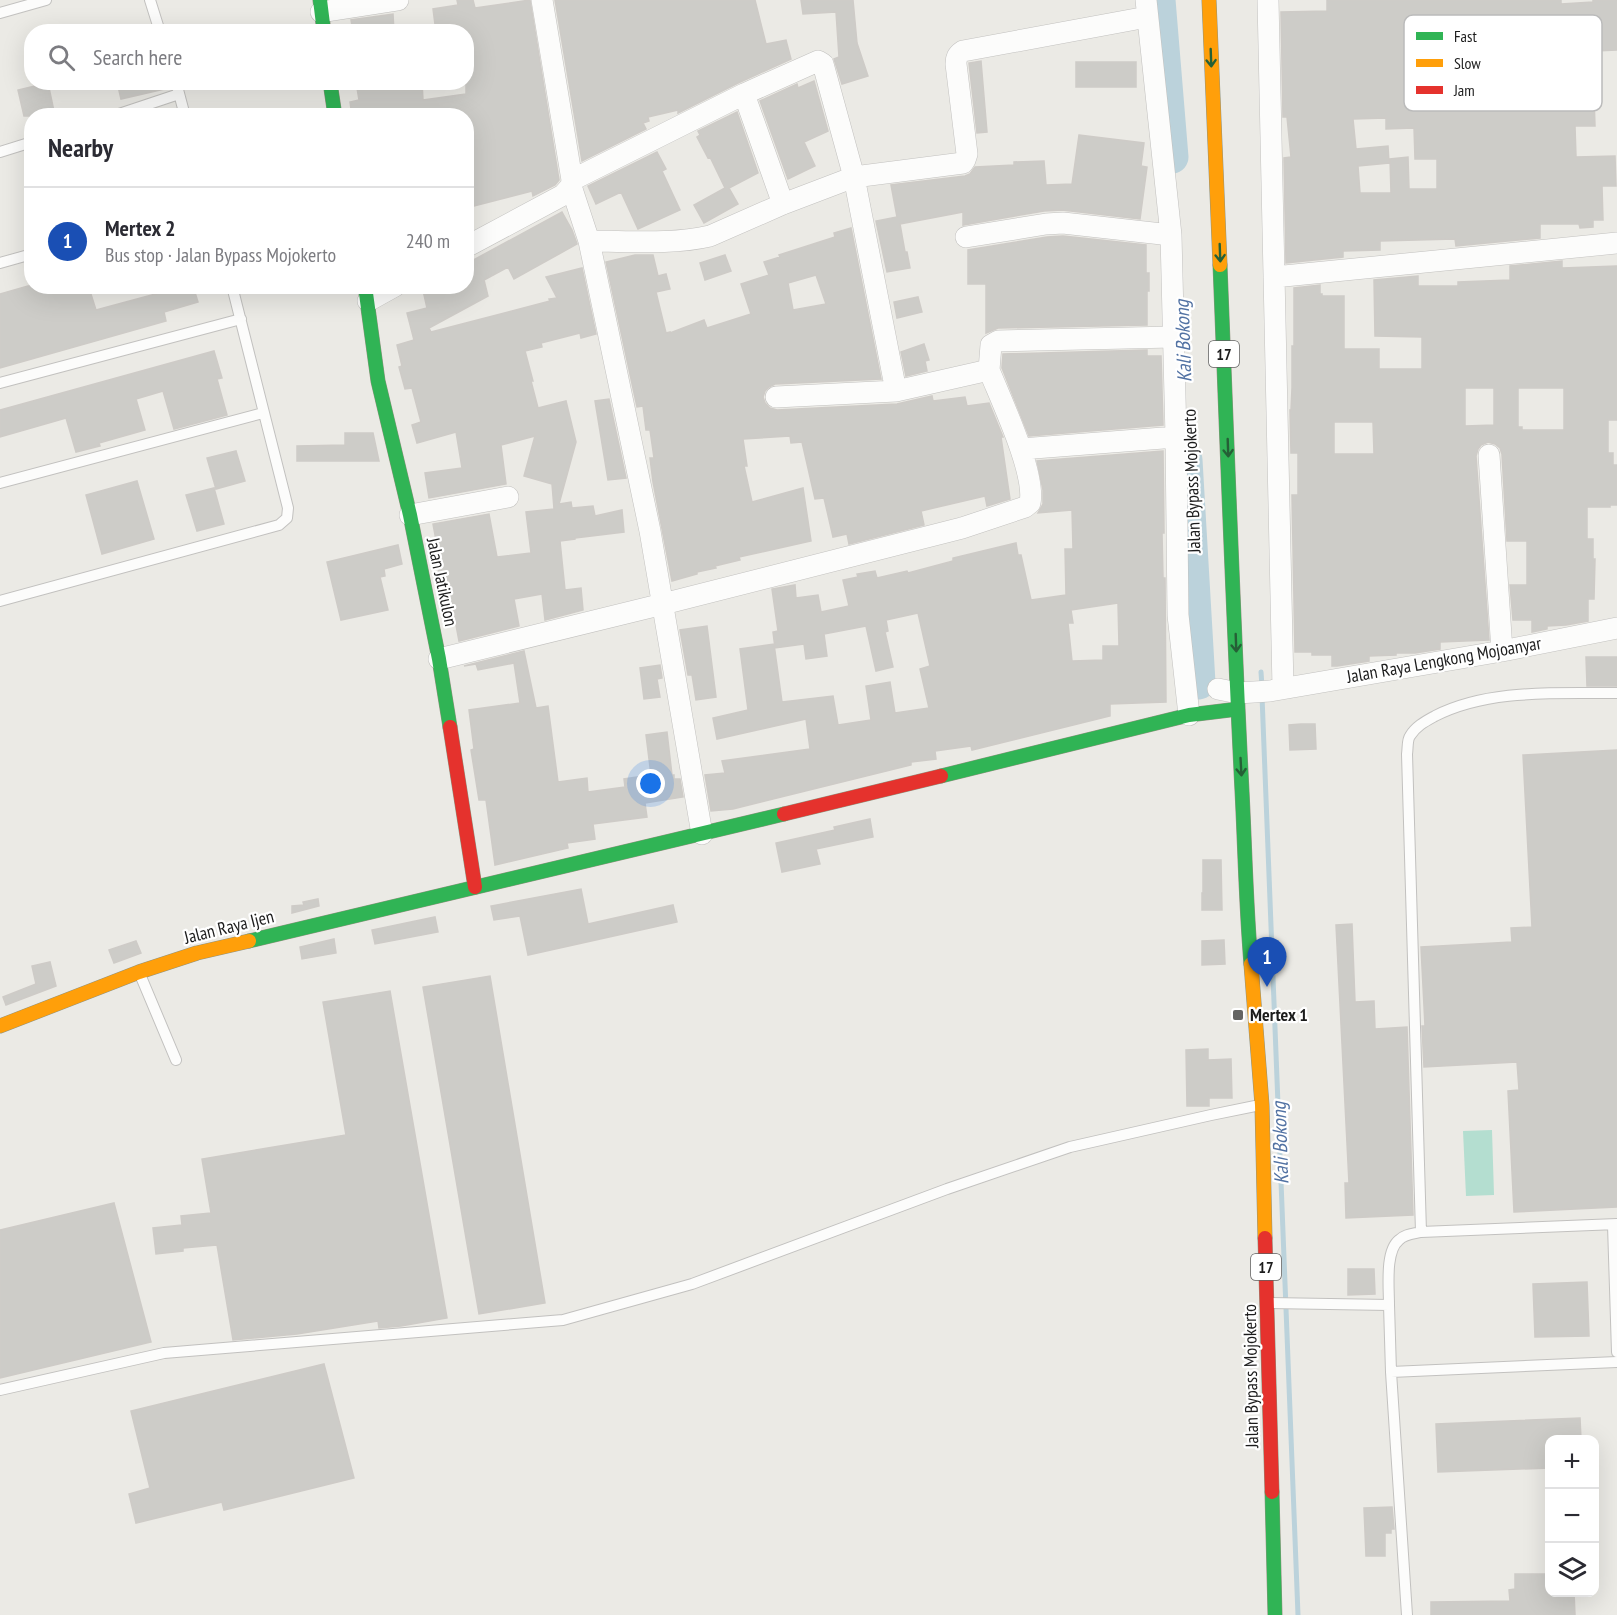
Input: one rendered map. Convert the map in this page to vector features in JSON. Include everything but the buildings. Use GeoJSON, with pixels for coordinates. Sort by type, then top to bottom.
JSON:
{"type":"FeatureCollection","features":[{"type":"Feature","properties":{"kind":"main road","name":"Jalan Bypass Mojokerto"},"geometry":{"type":"LineString","coordinates":[[1209,0],[1232,692],[1247,883],[1247,920],[1262,1105],[1274,1304],[1275,1615]]}},
{"type":"Feature","properties":{"kind":"main road"},"geometry":{"type":"LineString","coordinates":[[331,90],[334,108]]}},
{"type":"Feature","properties":{"kind":"main road","name":"Jalan Jatikulon"},"geometry":{"type":"LineString","coordinates":[[366,294],[378,381],[410,515],[439,659],[475,887]]}},
{"type":"Feature","properties":{"kind":"main road","name":"Jalan Bypass Mojokerto"},"geometry":{"type":"LineString","coordinates":[[1219,729],[1218,712],[1232,692]]}},
{"type":"Feature","properties":{"kind":"main road","name":"Jalan Raya Ijen"},"geometry":{"type":"LineString","coordinates":[[0,1026],[139,972],[196,953],[702,834],[1189,715],[1218,712],[1232,692]]}},
{"type":"Feature","properties":{"kind":"main road","name":"Jalan Bypass Mojokerto"},"geometry":{"type":"LineString","coordinates":[[1232,892],[1247,920]]}},
{"type":"Feature","properties":{"kind":"street"},"geometry":{"type":"LineString","coordinates":[[322,14],[398,0]]}},
{"type":"Feature","properties":{"kind":"street"},"geometry":{"type":"LineString","coordinates":[[542,0],[572,183],[589,241],[650,531],[702,834]]}},
{"type":"Feature","properties":{"kind":"street"},"geometry":{"type":"LineString","coordinates":[[1268,0],[1274,277],[1276,690]]}},
{"type":"Feature","properties":{"kind":"street"},"geometry":{"type":"LineString","coordinates":[[589,241],[699,239],[854,177],[963,163],[967,154],[956,64],[959,54],[963,51],[1146,8],[1171,235],[1178,615],[1189,715]]}},
{"type":"Feature","properties":{"kind":"street"},"geometry":{"type":"LineString","coordinates":[[474,243],[563,195],[572,183],[744,94],[815,61],[821,62],[854,177],[896,391]]}},
{"type":"Feature","properties":{"kind":"street"},"geometry":{"type":"LineString","coordinates":[[744,94],[783,204]]}},
{"type":"Feature","properties":{"kind":"street"},"geometry":{"type":"LineString","coordinates":[[966,237],[1063,223],[1171,235]]}},
{"type":"Feature","properties":{"kind":"street"},"geometry":{"type":"LineString","coordinates":[[1274,277],[1617,243]]}},
{"type":"Feature","properties":{"kind":"street"},"geometry":{"type":"LineString","coordinates":[[439,659],[962,528],[1025,507],[1030,503],[1031,491],[1021,449],[989,370],[991,345],[998,341],[1173,337]]}},
{"type":"Feature","properties":{"kind":"street"},"geometry":{"type":"LineString","coordinates":[[776,397],[896,391],[989,370]]}},
{"type":"Feature","properties":{"kind":"street"},"geometry":{"type":"LineString","coordinates":[[1021,449],[1176,437]]}},
{"type":"Feature","properties":{"kind":"street"},"geometry":{"type":"LineString","coordinates":[[1489,455],[1502,651]]}},
{"type":"Feature","properties":{"kind":"street"},"geometry":{"type":"LineString","coordinates":[[410,515],[508,497]]}},
{"type":"Feature","properties":{"kind":"street","name":"Jalan Raya Lengkong Mojoanyar"},"geometry":{"type":"LineString","coordinates":[[1232,692],[1276,690],[1502,651],[1617,627]]}},
{"type":"Feature","properties":{"kind":"lane"},"geometry":{"type":"LineString","coordinates":[[0,13],[46,0]]}},
{"type":"Feature","properties":{"kind":"lane"},"geometry":{"type":"LineString","coordinates":[[150,0],[158,24]]}},
{"type":"Feature","properties":{"kind":"lane"},"geometry":{"type":"LineString","coordinates":[[178,90],[183,108]]}},
{"type":"Feature","properties":{"kind":"lane"},"geometry":{"type":"LineString","coordinates":[[137,108],[179,94]]}},
{"type":"Feature","properties":{"kind":"lane"},"geometry":{"type":"LineString","coordinates":[[0,152],[24,144]]}},
{"type":"Feature","properties":{"kind":"lane"},"geometry":{"type":"LineString","coordinates":[[0,263],[24,256]]}},
{"type":"Feature","properties":{"kind":"lane"},"geometry":{"type":"LineString","coordinates":[[0,602],[279,525],[287,518],[288,508],[234,294]]}},
{"type":"Feature","properties":{"kind":"lane"},"geometry":{"type":"LineString","coordinates":[[0,383],[241,319]]}},
{"type":"Feature","properties":{"kind":"lane"},"geometry":{"type":"LineString","coordinates":[[0,483],[263,413]]}},
{"type":"Feature","properties":{"kind":"lane"},"geometry":{"type":"LineString","coordinates":[[1421,1232],[1407,754],[1409,737],[1422,723],[1451,708],[1490,699],[1526,695],[1617,693]]}},
{"type":"Feature","properties":{"kind":"lane"},"geometry":{"type":"LineString","coordinates":[[139,972],[176,1060]]}},
{"type":"Feature","properties":{"kind":"lane"},"geometry":{"type":"LineString","coordinates":[[0,1390],[164,1353],[562,1320],[692,1284],[946,1189],[1070,1147],[1262,1105]]}},
{"type":"Feature","properties":{"kind":"lane"},"geometry":{"type":"LineString","coordinates":[[1407,1615],[1391,1372],[1389,1305],[1392,1247],[1406,1235],[1421,1232],[1615,1225],[1617,1352]]}},
{"type":"Feature","properties":{"kind":"lane"},"geometry":{"type":"LineString","coordinates":[[1274,1304],[1389,1305]]}},
{"type":"Feature","properties":{"kind":"lane"},"geometry":{"type":"LineString","coordinates":[[1391,1372],[1617,1362]]}},
{"type":"Feature","properties":{"kind":"green space"},"geometry":{"type":"Polygon","coordinates":[[[1492,1130],[1494,1195],[1466,1196],[1463,1131],[1492,1130]]]}},
{"type":"Feature","properties":{"kind":"waterway","name":"Kali Bokong"},"geometry":{"type":"LineString","coordinates":[[1159,0],[1172,157]]}},
{"type":"Feature","properties":{"kind":"waterway","name":"Kali Bokong"},"geometry":{"type":"LineString","coordinates":[[1186,460],[1199,683]]}},
{"type":"Feature","properties":{"kind":"waterway","name":"Kali Bokong"},"geometry":{"type":"LineString","coordinates":[[1261,672],[1262,687]]}},
{"type":"Feature","properties":{"kind":"waterway","name":"Kali Bokong"},"geometry":{"type":"LineString","coordinates":[[1262,696],[1298,1615]]}},
{"type":"Feature","properties":{"kind":"traffic: fast"},"geometry":{"type":"LineString","coordinates":[[320,0],[323,24]]}},
{"type":"Feature","properties":{"kind":"traffic: fast"},"geometry":{"type":"LineString","coordinates":[[331,90],[334,108]]}},
{"type":"Feature","properties":{"kind":"traffic: fast"},"geometry":{"type":"LineString","coordinates":[[1220,265],[1251,964]]}},
{"type":"Feature","properties":{"kind":"traffic: fast"},"geometry":{"type":"LineString","coordinates":[[366,294],[378,381],[410,515],[450,727]]}},
{"type":"Feature","properties":{"kind":"traffic: fast"},"geometry":{"type":"LineString","coordinates":[[941,776],[1189,715],[1238,709]]}},
{"type":"Feature","properties":{"kind":"traffic: fast"},"geometry":{"type":"LineString","coordinates":[[249,941],[784,814]]}},
{"type":"Feature","properties":{"kind":"traffic: fast"},"geometry":{"type":"LineString","coordinates":[[1272,1492],[1275,1615]]}},
{"type":"Feature","properties":{"kind":"traffic: slow"},"geometry":{"type":"LineString","coordinates":[[1209,0],[1220,265]]}},
{"type":"Feature","properties":{"kind":"traffic: slow"},"geometry":{"type":"LineString","coordinates":[[0,1026],[139,972],[197,953],[249,941]]}},
{"type":"Feature","properties":{"kind":"traffic: slow"},"geometry":{"type":"LineString","coordinates":[[1251,964],[1262,1105],[1265,1238]]}},
{"type":"Feature","properties":{"kind":"traffic: jam"},"geometry":{"type":"LineString","coordinates":[[450,727],[475,887]]}},
{"type":"Feature","properties":{"kind":"traffic: jam"},"geometry":{"type":"LineString","coordinates":[[784,814],[941,776]]}},
{"type":"Feature","properties":{"kind":"traffic: jam"},"geometry":{"type":"LineString","coordinates":[[1265,1238],[1272,1492]]}},
{"type":"Feature","properties":{"kind":"place","name":"Mertex 2"},"geometry":{"type":"Point","coordinates":[1267,987]}},
{"type":"Feature","properties":{"kind":"place","name":"Mertex 1"},"geometry":{"type":"Point","coordinates":[1238,1015]}}]}
